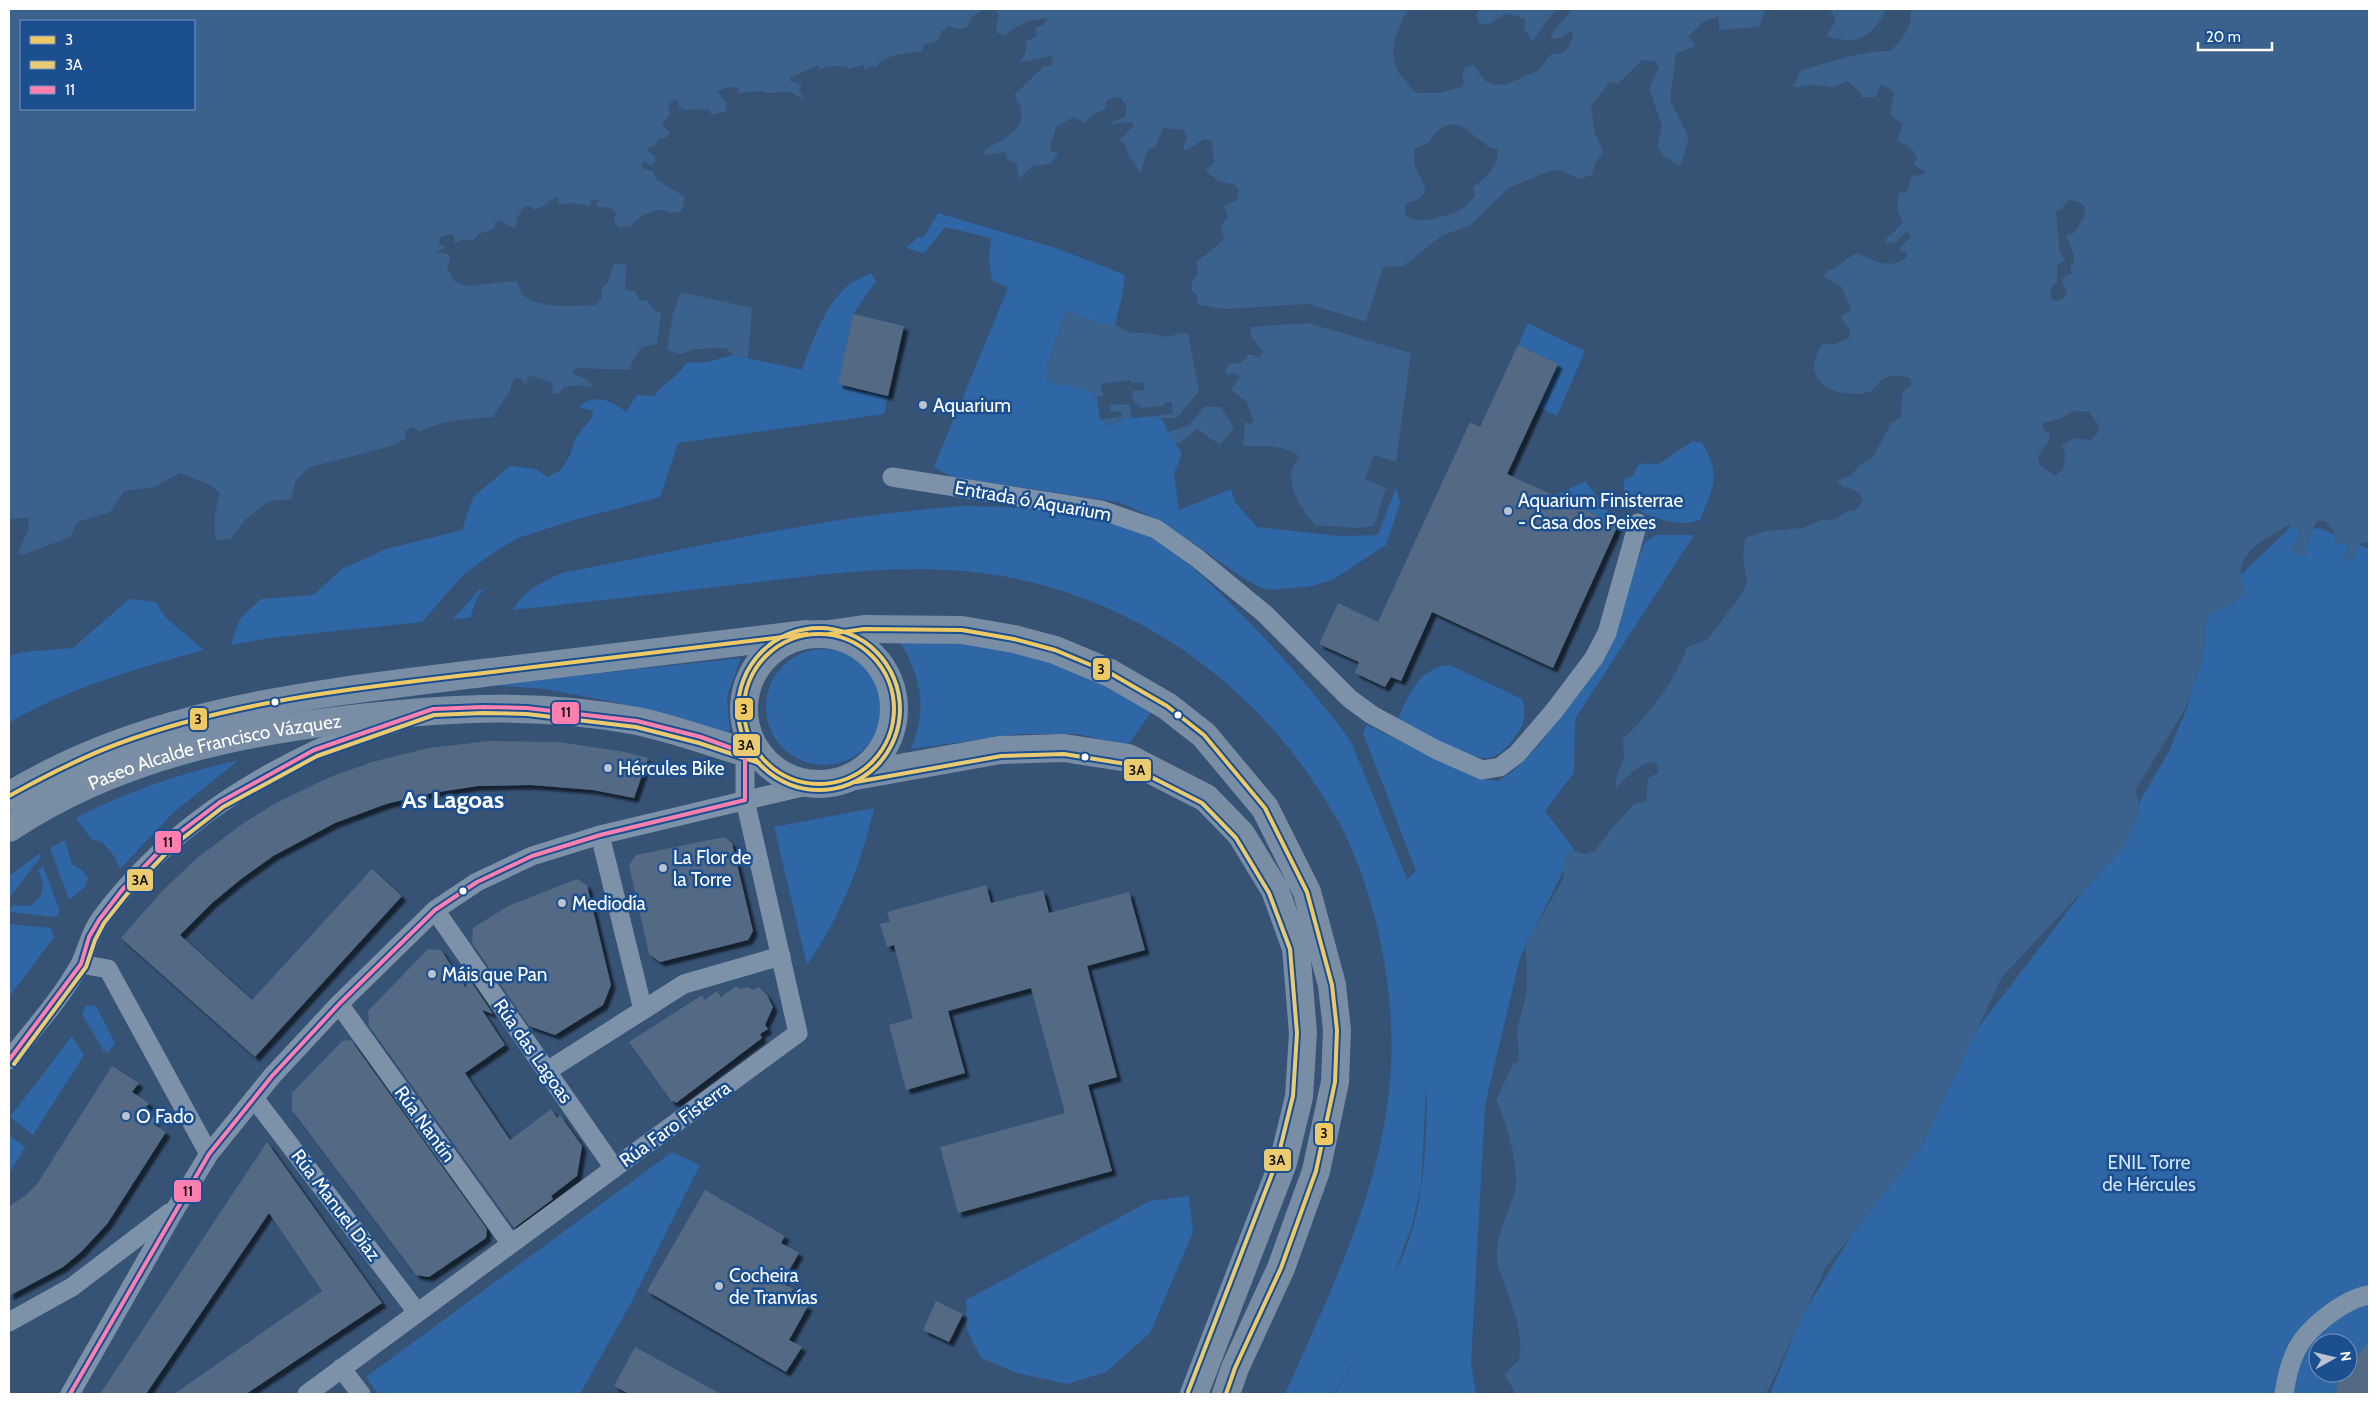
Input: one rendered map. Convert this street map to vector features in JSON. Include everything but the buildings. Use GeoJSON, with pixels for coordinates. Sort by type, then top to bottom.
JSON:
{"type":"FeatureCollection","features":[{"type":"Feature","properties":{"kind":"main road","name":"Paseo Alcalde Francisco Vázquez"},"geometry":{"type":"LineString","coordinates":[[9,796],[76,759],[139,735],[206,716],[401,683],[818,634],[864,629],[962,630],[1014,638],[1055,650],[1110,673],[1167,706],[1204,735],[1265,808],[1307,892],[1332,985],[1338,1030],[1335,1082],[1316,1171],[1281,1268],[1235,1368],[1226,1394]]}},
{"type":"Feature","properties":{"kind":"main road"},"geometry":{"type":"LineString","coordinates":[[855,776],[874,761],[888,742],[894,719],[894,695],[886,673],[872,654],[852,640],[818,634],[786,641],[767,654],[753,672],[746,693],[744,708],[752,749],[776,771],[794,780],[815,784],[835,783],[855,776],[1000,750],[1064,748],[1128,758],[1206,798],[1241,834],[1275,890],[1296,948],[1303,1033],[1299,1097],[1283,1163],[1194,1394]]}},
{"type":"Feature","properties":{"kind":"main road","name":"Paseo Alcalde Francisco Vázquez"},"geometry":{"type":"LineString","coordinates":[[9,828],[57,798],[89,783],[184,749],[311,723],[433,709],[527,708],[628,720],[752,749]]}},
{"type":"Feature","properties":{"kind":"street","name":"Entrada ó Aquarium"},"geometry":{"type":"LineString","coordinates":[[892,477],[1101,510],[1156,530],[1197,558],[1258,608],[1330,681],[1372,715],[1437,750],[1482,770],[1500,767],[1517,754],[1594,658],[1606,633],[1638,523]]}},
{"type":"Feature","properties":{"kind":"street","name":"Paseo Alcalde Francisco Vázquez"},"geometry":{"type":"LineString","coordinates":[[9,1060],[65,988],[81,964],[89,937],[99,920],[122,890],[170,840],[220,802],[314,750],[433,709]]}},
{"type":"Feature","properties":{"kind":"street","name":"Rúa Faro Fisterra"},"geometry":{"type":"LineString","coordinates":[[307,1394],[798,1033],[745,800],[752,749]]}},
{"type":"Feature","properties":{"kind":"street"},"geometry":{"type":"LineString","coordinates":[[70,1394],[209,1154],[254,1098],[339,1004],[435,910],[477,882],[532,856],[600,835],[815,784]]}},
{"type":"Feature","properties":{"kind":"street"},"geometry":{"type":"LineString","coordinates":[[600,835],[643,1010]]}},
{"type":"Feature","properties":{"kind":"street","name":"Rúa das Lagoas"},"geometry":{"type":"LineString","coordinates":[[435,910],[614,1168]]}},
{"type":"Feature","properties":{"kind":"street"},"geometry":{"type":"LineString","coordinates":[[546,1071],[684,984],[781,956]]}},
{"type":"Feature","properties":{"kind":"street"},"geometry":{"type":"LineString","coordinates":[[81,964],[108,969],[209,1154]]}},
{"type":"Feature","properties":{"kind":"street","name":"Rúa Nantín"},"geometry":{"type":"LineString","coordinates":[[339,1004],[511,1244]]}},
{"type":"Feature","properties":{"kind":"street","name":"Rúa Manuel Díaz"},"geometry":{"type":"LineString","coordinates":[[254,1098],[417,1312]]}},
{"type":"Feature","properties":{"kind":"street"},"geometry":{"type":"LineString","coordinates":[[9,1322],[72,1287],[176,1208]]}},
{"type":"Feature","properties":{"kind":"street"},"geometry":{"type":"LineString","coordinates":[[2284,1394],[2287,1375],[2296,1352],[2311,1330],[2334,1312],[2360,1296],[2369,1295]]}},
{"type":"Feature","properties":{"kind":"street"},"geometry":{"type":"LineString","coordinates":[[341,1368],[362,1394]]}},
{"type":"Feature","properties":{"kind":"green space"},"geometry":{"type":"Polygon","coordinates":[[[938,213],[1056,248],[1125,275],[1115,324],[1101,324],[1066,310],[1057,384],[1083,388],[1093,392],[1098,400],[1100,419],[1109,425],[1131,416],[1132,418],[1151,416],[1162,419],[1182,454],[1174,473],[1179,510],[1231,489],[1235,502],[1257,527],[1340,536],[1378,535],[1396,487],[1400,503],[1386,545],[1334,579],[1312,586],[1273,590],[1262,588],[1248,581],[1201,548],[1153,518],[1118,502],[952,477],[934,467],[1008,288],[992,280],[989,261],[991,238],[945,227],[924,253],[906,248],[918,237],[923,238],[938,213]]]}},
{"type":"Feature","properties":{"kind":"green space"},"geometry":{"type":"Polygon","coordinates":[[[871,273],[876,281],[853,314],[838,384],[888,396],[884,414],[678,443],[660,497],[574,520],[518,538],[490,555],[463,575],[422,622],[270,638],[231,645],[239,620],[261,599],[313,595],[342,569],[386,549],[462,530],[473,497],[510,466],[536,469],[547,477],[561,470],[570,455],[576,437],[592,418],[593,411],[579,407],[591,400],[608,401],[626,412],[637,395],[654,396],[686,363],[707,362],[733,355],[802,370],[821,323],[834,301],[850,284],[871,273]]]}},
{"type":"Feature","properties":{"kind":"green space"},"geometry":{"type":"Polygon","coordinates":[[[1528,323],[1585,351],[1557,416],[1538,407],[1558,364],[1518,345],[1528,323]]]}},
{"type":"Feature","properties":{"kind":"green space"},"geometry":{"type":"Polygon","coordinates":[[[1693,441],[1702,443],[1714,473],[1712,490],[1700,520],[1685,523],[1664,520],[1653,517],[1633,506],[1626,498],[1623,489],[1625,478],[1633,476],[1638,465],[1646,463],[1657,465],[1693,441]]]}},
{"type":"Feature","properties":{"kind":"green space"},"geometry":{"type":"Polygon","coordinates":[[[1585,481],[1618,525],[1554,496],[1585,481]]]}},
{"type":"Feature","properties":{"kind":"green space"},"geometry":{"type":"Polygon","coordinates":[[[964,506],[1061,511],[1085,515],[1131,529],[1153,539],[1174,552],[1202,576],[1261,634],[1305,683],[1347,736],[1352,744],[1407,879],[1416,871],[1363,733],[1367,725],[1476,778],[1498,781],[1513,771],[1539,745],[1594,670],[1645,542],[1656,535],[1694,535],[1575,719],[1574,773],[1545,811],[1574,849],[1520,958],[1485,1105],[1471,1363],[1476,1394],[1335,1394],[1365,1345],[1334,1394],[1285,1394],[1349,1247],[1374,1171],[1383,1132],[1389,1092],[1391,1027],[1389,995],[1385,962],[1370,899],[1343,830],[1297,758],[1260,715],[1219,677],[1174,644],[1125,616],[1073,594],[1018,579],[962,571],[907,569],[851,572],[513,610],[534,587],[562,573],[812,525],[913,510],[964,506]],[[1426,1089],[1421,1186],[1412,1225],[1394,1274],[1409,1241],[1418,1205],[1421,1187],[1425,1150],[1426,1089]]]}},
{"type":"Feature","properties":{"kind":"green space","name":"ENIL Torre de Hércules"},"geometry":{"type":"Polygon","coordinates":[[[2292,526],[2322,529],[2369,549],[2369,1394],[1770,1394],[1802,1316],[1978,1028],[2103,865],[2169,751],[2187,708],[2211,603],[2292,526]]]}},
{"type":"Feature","properties":{"kind":"green space"},"geometry":{"type":"Polygon","coordinates":[[[484,589],[477,598],[470,618],[453,619],[479,590],[484,589]]]}},
{"type":"Feature","properties":{"kind":"green space"},"geometry":{"type":"Polygon","coordinates":[[[129,599],[156,602],[165,617],[204,650],[79,689],[9,723],[9,656],[22,652],[73,648],[129,599]]]}},
{"type":"Feature","properties":{"kind":"green space"},"geometry":{"type":"Polygon","coordinates":[[[938,639],[1029,653],[1095,679],[1152,711],[1127,746],[1078,734],[1019,734],[911,749],[919,721],[920,694],[913,669],[900,642],[938,639]]]}},
{"type":"Feature","properties":{"kind":"green space"},"geometry":{"type":"Polygon","coordinates":[[[824,649],[846,654],[865,666],[877,685],[882,707],[877,729],[865,748],[846,760],[824,765],[802,760],[783,748],[771,729],[766,707],[771,685],[783,666],[802,654],[824,649]]]}},
{"type":"Feature","properties":{"kind":"green space"},"geometry":{"type":"Polygon","coordinates":[[[741,658],[727,696],[730,735],[619,703],[545,689],[490,685],[741,658]]]}},
{"type":"Feature","properties":{"kind":"green space"},"geometry":{"type":"Polygon","coordinates":[[[1450,665],[1522,699],[1525,715],[1521,728],[1509,744],[1495,756],[1487,758],[1467,753],[1397,720],[1416,684],[1430,671],[1450,665]]]}},
{"type":"Feature","properties":{"kind":"green space"},"geometry":{"type":"Polygon","coordinates":[[[239,760],[174,812],[120,869],[112,853],[102,842],[91,839],[76,818],[135,791],[239,760]]]}},
{"type":"Feature","properties":{"kind":"green space"},"geometry":{"type":"Polygon","coordinates":[[[874,808],[863,850],[848,890],[830,928],[807,965],[774,827],[874,808]]]}},
{"type":"Feature","properties":{"kind":"green space"},"geometry":{"type":"Polygon","coordinates":[[[65,840],[72,864],[83,871],[88,878],[85,887],[69,900],[50,848],[65,840]]]}},
{"type":"Feature","properties":{"kind":"green space"},"geometry":{"type":"Polygon","coordinates":[[[40,853],[40,858],[9,898],[9,876],[40,853]]]}},
{"type":"Feature","properties":{"kind":"green space"},"geometry":{"type":"Polygon","coordinates":[[[43,866],[60,911],[56,917],[9,912],[12,905],[29,906],[41,895],[43,886],[38,871],[43,866]]]}},
{"type":"Feature","properties":{"kind":"green space"},"geometry":{"type":"Polygon","coordinates":[[[9,924],[51,928],[54,937],[9,997],[9,924]]]}},
{"type":"Feature","properties":{"kind":"green space"},"geometry":{"type":"Polygon","coordinates":[[[86,1005],[96,1006],[115,1043],[108,1053],[103,1050],[82,1014],[86,1005]]]}},
{"type":"Feature","properties":{"kind":"green space"},"geometry":{"type":"Polygon","coordinates":[[[72,1036],[84,1055],[33,1135],[10,1117],[72,1036]]]}},
{"type":"Feature","properties":{"kind":"green space"},"geometry":{"type":"Polygon","coordinates":[[[9,1135],[25,1147],[9,1174],[9,1135]]]}},
{"type":"Feature","properties":{"kind":"green space"},"geometry":{"type":"Polygon","coordinates":[[[672,1152],[700,1165],[632,1301],[580,1394],[378,1394],[366,1377],[672,1152]]]}},
{"type":"Feature","properties":{"kind":"green space"},"geometry":{"type":"Polygon","coordinates":[[[1189,1196],[1193,1232],[1150,1333],[1106,1372],[1067,1384],[1017,1373],[981,1358],[967,1330],[966,1300],[1150,1201],[1189,1196]]]}},
{"type":"Feature","properties":{"kind":"shaded area"},"geometry":{"type":"Polygon","coordinates":[[[9,9],[985,9],[972,17],[967,27],[958,29],[948,26],[941,32],[938,41],[923,45],[923,51],[890,57],[879,63],[875,68],[873,65],[864,70],[864,65],[848,69],[846,66],[831,66],[819,69],[819,65],[790,78],[790,81],[802,85],[799,90],[805,101],[791,92],[767,93],[761,91],[737,93],[739,88],[727,87],[717,92],[726,102],[726,111],[712,115],[708,109],[684,110],[679,107],[678,101],[674,100],[668,105],[670,114],[662,125],[670,133],[665,138],[659,139],[654,146],[648,148],[648,151],[655,156],[655,162],[650,165],[645,162],[642,163],[642,168],[653,171],[656,179],[685,197],[682,211],[674,213],[655,210],[643,216],[631,226],[618,228],[614,219],[616,213],[611,208],[595,206],[599,200],[591,200],[590,206],[571,203],[559,204],[556,197],[534,210],[530,206],[524,207],[517,218],[515,229],[499,220],[495,223],[495,228],[479,234],[474,240],[462,240],[454,243],[454,236],[451,234],[440,237],[439,245],[444,245],[445,248],[436,252],[449,254],[450,258],[447,267],[454,281],[467,286],[516,281],[523,295],[537,303],[547,305],[596,305],[602,299],[602,288],[608,282],[614,264],[625,264],[626,290],[635,291],[639,300],[648,301],[653,309],[661,313],[657,344],[642,347],[631,364],[630,370],[576,368],[572,371],[574,374],[588,381],[594,388],[580,385],[564,387],[559,394],[552,393],[553,383],[543,379],[528,377],[526,386],[521,379],[516,378],[512,381],[511,389],[493,417],[464,419],[437,425],[420,432],[413,427],[405,431],[405,439],[392,446],[310,467],[296,480],[291,499],[269,501],[245,520],[231,539],[216,540],[215,516],[220,493],[210,485],[180,473],[155,487],[124,491],[110,512],[77,522],[71,537],[22,555],[18,553],[28,530],[29,518],[9,519],[9,9]]]}},
{"type":"Feature","properties":{"kind":"shaded area"},"geometry":{"type":"Polygon","coordinates":[[[995,9],[1408,9],[1394,43],[1395,63],[1399,73],[1417,93],[1439,93],[1462,87],[1464,82],[1462,73],[1465,67],[1474,65],[1485,81],[1496,85],[1507,84],[1539,70],[1551,54],[1561,54],[1569,45],[1573,33],[1571,31],[1560,38],[1551,39],[1555,29],[1570,12],[1570,9],[1766,9],[1759,27],[1719,30],[1719,16],[1703,22],[1688,37],[1696,46],[1676,54],[1670,100],[1689,138],[1680,166],[1666,158],[1657,147],[1662,126],[1649,88],[1659,68],[1655,61],[1642,60],[1618,84],[1610,82],[1591,106],[1595,133],[1603,152],[1595,163],[1592,175],[1579,179],[1561,170],[1549,171],[1509,188],[1469,226],[1441,236],[1404,266],[1383,267],[1366,322],[1309,304],[1224,309],[1198,305],[1197,295],[1191,289],[1193,280],[1198,273],[1196,263],[1224,239],[1221,226],[1228,217],[1224,206],[1237,200],[1239,191],[1234,184],[1219,182],[1205,170],[1214,163],[1212,141],[1204,139],[1184,151],[1183,146],[1187,139],[1184,130],[1163,128],[1155,147],[1148,149],[1140,173],[1124,143],[1119,140],[1133,127],[1133,122],[1113,124],[1111,122],[1125,117],[1126,105],[1120,97],[1107,100],[1104,110],[1092,115],[1084,123],[1074,117],[1056,127],[1051,144],[1051,152],[1057,152],[1057,156],[1050,164],[1033,166],[1018,179],[1017,164],[1007,159],[1005,152],[984,155],[985,150],[1010,135],[1019,124],[1021,108],[1014,95],[1044,66],[1051,66],[1053,60],[1050,56],[1019,63],[1026,52],[1025,42],[1036,36],[1035,28],[1043,25],[1048,18],[1025,23],[1005,35],[997,33],[996,25],[999,15],[995,9]],[[1453,124],[1445,127],[1436,132],[1430,142],[1414,149],[1414,164],[1425,187],[1424,194],[1417,200],[1405,204],[1405,214],[1415,220],[1428,220],[1455,213],[1467,205],[1475,196],[1473,187],[1494,167],[1498,150],[1489,147],[1463,127],[1453,124]]]}},
{"type":"Feature","properties":{"kind":"shaded area"},"geometry":{"type":"Polygon","coordinates":[[[1479,9],[1558,9],[1552,14],[1532,42],[1524,28],[1525,19],[1507,13],[1489,24],[1480,24],[1476,16],[1479,9]]]}},
{"type":"Feature","properties":{"kind":"shaded area"},"geometry":{"type":"Polygon","coordinates":[[[1830,9],[1886,9],[1881,19],[1869,33],[1863,37],[1847,40],[1826,36],[1836,21],[1830,9]]]}},
{"type":"Feature","properties":{"kind":"shaded area"},"geometry":{"type":"Polygon","coordinates":[[[1911,9],[2369,9],[2369,542],[2359,544],[2354,558],[2350,562],[2344,557],[2349,545],[2336,543],[2333,530],[2325,521],[2317,521],[2306,548],[2307,554],[2302,557],[2290,548],[2297,540],[2299,532],[2289,525],[2265,539],[2245,558],[2241,575],[2246,594],[2231,605],[2207,617],[2203,660],[2185,709],[2136,789],[2140,815],[2123,848],[2002,977],[1922,1146],[1826,1267],[1766,1394],[1516,1394],[1504,1374],[1519,1360],[1519,1330],[1498,1266],[1497,1252],[1500,1234],[1515,1191],[1516,1170],[1508,1132],[1496,1100],[1513,1064],[1519,1061],[1517,1030],[1527,991],[1526,943],[1563,880],[1565,856],[1572,850],[1584,854],[1595,851],[1612,828],[1634,804],[1646,801],[1648,778],[1658,773],[1657,763],[1645,764],[1639,767],[1629,774],[1616,788],[1616,777],[1624,759],[1623,739],[1643,719],[1660,697],[1675,673],[1687,647],[1707,640],[1741,595],[1747,583],[1743,556],[1745,538],[1765,531],[1802,528],[1822,520],[1836,519],[1846,511],[1856,510],[1863,500],[1862,497],[1855,490],[1843,487],[1837,480],[1851,476],[1858,466],[1872,458],[1891,424],[1901,416],[1902,393],[1912,384],[1910,378],[1890,376],[1883,379],[1869,392],[1861,394],[1843,393],[1826,387],[1820,381],[1816,375],[1814,363],[1823,344],[1834,344],[1849,338],[1850,330],[1841,317],[1851,310],[1841,286],[1824,277],[1827,271],[1858,253],[1890,264],[1902,261],[1907,256],[1906,252],[1901,252],[1900,247],[1910,238],[1910,234],[1906,232],[1896,242],[1889,244],[1885,240],[1903,223],[1897,209],[1899,193],[1907,192],[1912,176],[1925,174],[1925,172],[1913,164],[1917,159],[1912,150],[1897,141],[1903,124],[1890,115],[1894,93],[1889,88],[1880,85],[1876,97],[1861,98],[1861,93],[1847,81],[1833,87],[1793,86],[1801,70],[1856,55],[1890,51],[1906,32],[1911,9]],[[2071,200],[2066,202],[2063,208],[2056,212],[2060,252],[2065,259],[2057,266],[2057,282],[2051,290],[2052,300],[2057,301],[2064,298],[2067,290],[2063,286],[2062,278],[2072,273],[2070,265],[2074,263],[2074,256],[2066,235],[2073,234],[2084,217],[2085,207],[2081,203],[2071,200]],[[2073,411],[2060,419],[2043,423],[2043,429],[2049,434],[2050,438],[2038,457],[2040,465],[2055,476],[2064,468],[2065,454],[2062,446],[2074,438],[2091,440],[2097,434],[2099,426],[2089,412],[2073,411]]]}},
{"type":"Feature","properties":{"kind":"shaded area"},"geometry":{"type":"Polygon","coordinates":[[[681,292],[752,308],[748,358],[733,355],[726,348],[696,349],[681,354],[667,350],[673,313],[681,292]]]}},
{"type":"Feature","properties":{"kind":"shaded area"},"geometry":{"type":"Polygon","coordinates":[[[1066,310],[1101,324],[1115,324],[1130,333],[1148,333],[1167,337],[1188,333],[1199,391],[1177,418],[1135,416],[1127,417],[1109,425],[1102,421],[1097,398],[1092,393],[1085,389],[1047,380],[1046,367],[1066,310]]]}},
{"type":"Feature","properties":{"kind":"shaded area"},"geometry":{"type":"Polygon","coordinates":[[[1308,323],[1411,353],[1396,462],[1374,455],[1365,479],[1386,488],[1374,526],[1359,528],[1315,525],[1303,510],[1294,492],[1291,473],[1294,465],[1300,458],[1294,453],[1281,448],[1243,446],[1245,422],[1250,424],[1254,421],[1246,401],[1231,390],[1240,377],[1235,373],[1228,374],[1225,372],[1228,364],[1240,363],[1250,354],[1259,358],[1263,352],[1251,336],[1250,327],[1308,323]]]}},
{"type":"Feature","properties":{"kind":"shaded area"},"geometry":{"type":"Polygon","coordinates":[[[1205,406],[1221,407],[1234,428],[1220,445],[1197,429],[1180,443],[1175,443],[1168,432],[1188,426],[1205,406]]]}},
{"type":"Feature","properties":{"kind":"pier"},"geometry":{"type":"Polygon","coordinates":[[[1131,380],[1131,383],[1143,382],[1144,390],[1132,391],[1133,400],[1142,408],[1162,406],[1165,403],[1172,402],[1173,414],[1132,418],[1129,404],[1109,405],[1110,412],[1121,411],[1122,417],[1100,419],[1097,397],[1103,396],[1101,384],[1131,380]]]}},
{"type":"Feature","properties":{"kind":"transit line","name":"3A"},"geometry":{"type":"LineString","coordinates":[[827,628],[843,631],[857,637],[877,651],[887,664],[897,685],[900,709],[897,733],[887,754],[877,767],[864,777],[843,787],[811,790],[795,787],[781,781],[767,772],[756,761],[741,733],[738,701],[741,685],[747,671],[756,657],[767,646],[795,631],[827,628]]}},
{"type":"Feature","properties":{"kind":"transit line","name":"3"},"geometry":{"type":"LineString","coordinates":[[829,634],[864,629],[962,630],[1014,639],[1055,650],[1110,673],[1167,706],[1204,735],[1265,808],[1307,892],[1332,985],[1337,1030],[1335,1082],[1316,1171],[1281,1268],[1235,1368],[1226,1394]]}},
{"type":"Feature","properties":{"kind":"transit line","name":"3"},"geometry":{"type":"LineString","coordinates":[[9,796],[64,767],[120,743],[211,715],[257,705],[351,689],[807,634]]}},
{"type":"Feature","properties":{"kind":"transit line","name":"3"},"geometry":{"type":"LineString","coordinates":[[819,634],[834,635],[848,640],[872,656],[888,680],[893,694],[894,709],[893,724],[888,738],[872,762],[848,778],[834,783],[819,784],[804,783],[790,778],[766,762],[750,738],[745,724],[744,709],[745,694],[750,680],[766,656],[790,640],[804,635],[819,634]]}},
{"type":"Feature","properties":{"kind":"transit line","name":"11"},"geometry":{"type":"LineString","coordinates":[[9,1060],[81,964],[89,937],[99,920],[122,890],[170,840],[220,802],[314,750],[433,709],[483,707],[527,708],[637,721],[701,737],[745,753],[745,800],[600,835],[532,856],[477,882],[435,910],[339,1004],[272,1076],[209,1154],[70,1394]]}},
{"type":"Feature","properties":{"kind":"transit line","name":"3A"},"geometry":{"type":"LineString","coordinates":[[14,1064],[86,967],[95,940],[104,923],[127,894],[174,845],[223,807],[317,756],[434,715],[483,713],[527,714],[636,727],[699,743],[759,763]]}},
{"type":"Feature","properties":{"kind":"transit line","name":"3A"},"geometry":{"type":"LineString","coordinates":[[856,782],[1001,756],[1064,754],[1126,764],[1202,803],[1236,838],[1269,893],[1290,949],[1297,1033],[1293,1096],[1277,1161],[1188,1392]]}},
{"type":"Feature","properties":{"kind":"place","name":"Aquarium"},"geometry":{"type":"Point","coordinates":[923,405]}},
{"type":"Feature","properties":{"kind":"place","name":"Aquarium Finisterrae - Casa dos Peixes"},"geometry":{"type":"Point","coordinates":[1508,511]}},
{"type":"Feature","properties":{"kind":"place","name":"Hércules Bike"},"geometry":{"type":"Point","coordinates":[608,768]}},
{"type":"Feature","properties":{"kind":"place","name":"La Flor de la Torre"},"geometry":{"type":"Point","coordinates":[663,868]}},
{"type":"Feature","properties":{"kind":"place","name":"Mediodía"},"geometry":{"type":"Point","coordinates":[562,903]}},
{"type":"Feature","properties":{"kind":"place","name":"Máis que Pan"},"geometry":{"type":"Point","coordinates":[432,974]}},
{"type":"Feature","properties":{"kind":"place","name":"O Fado"},"geometry":{"type":"Point","coordinates":[126,1116]}},
{"type":"Feature","properties":{"kind":"place","name":"Cocheira de Tranvías"},"geometry":{"type":"Point","coordinates":[719,1286]}},
{"type":"Feature","properties":{"kind":"district","name":"As Lagoas"},"geometry":{"type":"Point","coordinates":[453,799]}}]}
